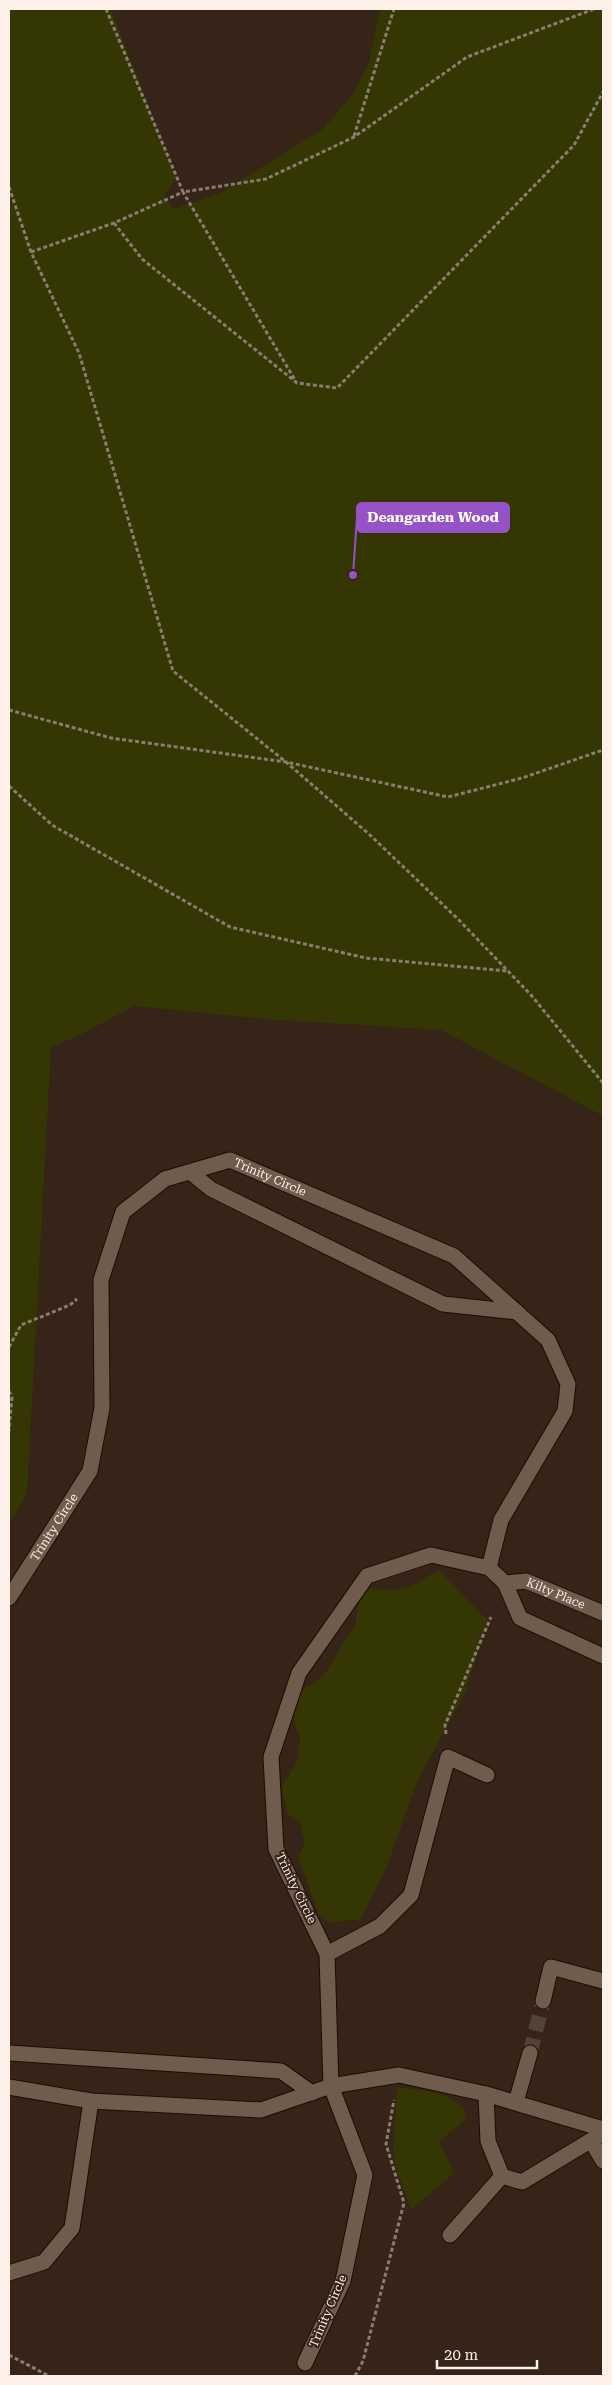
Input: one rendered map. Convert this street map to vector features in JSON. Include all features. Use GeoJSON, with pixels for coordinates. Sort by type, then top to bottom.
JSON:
{"type":"FeatureCollection","features":[{"type":"Feature","properties":{"kind":"street","name":"Trinity Circle"},"geometry":{"type":"LineString","coordinates":[[9,1598],[90,1471],[102,1408],[101,1280],[123,1212],[165,1179],[230,1160],[454,1256],[548,1340],[568,1384],[565,1411],[501,1520],[488,1568],[431,1555],[367,1576],[299,1673],[271,1757],[276,1848],[327,1954],[331,2086],[365,2175],[343,2281],[305,2364]]}},
{"type":"Feature","properties":{"kind":"street"},"geometry":{"type":"LineString","coordinates":[[190,1172],[211,1189],[443,1304],[517,1312]]}},
{"type":"Feature","properties":{"kind":"street"},"geometry":{"type":"LineString","coordinates":[[488,1568],[505,1583],[520,1618],[603,1656]]}},
{"type":"Feature","properties":{"kind":"street","name":"Kilty Place"},"geometry":{"type":"LineString","coordinates":[[505,1583],[526,1581],[603,1613]]}},
{"type":"Feature","properties":{"kind":"street"},"geometry":{"type":"LineString","coordinates":[[327,1954],[380,1926],[411,1895],[448,1757],[487,1775]]}},
{"type":"Feature","properties":{"kind":"street"},"geometry":{"type":"LineString","coordinates":[[543,2001],[551,1967],[603,1981]]}},
{"type":"Feature","properties":{"kind":"street"},"geometry":{"type":"LineString","coordinates":[[9,2053],[281,2071],[312,2093]]}},
{"type":"Feature","properties":{"kind":"street"},"geometry":{"type":"LineString","coordinates":[[516,2102],[530,2053]]}},
{"type":"Feature","properties":{"kind":"street"},"geometry":{"type":"LineString","coordinates":[[9,2087],[91,2101],[260,2110],[331,2086],[399,2075],[486,2094],[603,2129]]}},
{"type":"Feature","properties":{"kind":"street"},"geometry":{"type":"LineString","coordinates":[[486,2094],[488,2141],[502,2176]]}},
{"type":"Feature","properties":{"kind":"street"},"geometry":{"type":"LineString","coordinates":[[9,2273],[44,2262],[72,2228],[91,2101]]}},
{"type":"Feature","properties":{"kind":"street"},"geometry":{"type":"LineString","coordinates":[[502,2176],[522,2182],[597,2137],[603,2160]]}},
{"type":"Feature","properties":{"kind":"street"},"geometry":{"type":"LineString","coordinates":[[450,2235],[502,2176]]}},
{"type":"Feature","properties":{"kind":"path"},"geometry":{"type":"LineString","coordinates":[[106,9],[183,192],[296,383]]}},
{"type":"Feature","properties":{"kind":"path"},"geometry":{"type":"LineString","coordinates":[[354,137],[394,9]]}},
{"type":"Feature","properties":{"kind":"path"},"geometry":{"type":"LineString","coordinates":[[31,252],[114,223],[183,192],[266,179],[354,137],[467,57],[594,9]]}},
{"type":"Feature","properties":{"kind":"path"},"geometry":{"type":"LineString","coordinates":[[114,223],[142,259],[296,383],[337,388],[574,145],[603,92]]}},
{"type":"Feature","properties":{"kind":"path"},"geometry":{"type":"LineString","coordinates":[[9,187],[31,252],[79,353],[173,671],[286,762],[370,835],[531,995],[603,1082]]}},
{"type":"Feature","properties":{"kind":"path"},"geometry":{"type":"LineString","coordinates":[[9,710],[111,738],[286,762],[448,797],[522,778],[603,750]]}},
{"type":"Feature","properties":{"kind":"path"},"geometry":{"type":"LineString","coordinates":[[9,786],[52,824],[230,927],[366,958],[508,971]]}},
{"type":"Feature","properties":{"kind":"path"},"geometry":{"type":"LineString","coordinates":[[9,1347],[21,1325],[70,1304],[101,1280]]}},
{"type":"Feature","properties":{"kind":"path"},"geometry":{"type":"LineString","coordinates":[[9,1391],[12,1397],[9,1431]]}},
{"type":"Feature","properties":{"kind":"path"},"geometry":{"type":"LineString","coordinates":[[448,1757],[445,1725],[505,1583]]}},
{"type":"Feature","properties":{"kind":"path"},"geometry":{"type":"LineString","coordinates":[[355,2376],[363,2361],[404,2203],[386,2144],[399,2075]]}},
{"type":"Feature","properties":{"kind":"path"},"geometry":{"type":"LineString","coordinates":[[9,2355],[49,2376]]}},
{"type":"Feature","properties":{"kind":"shaded area"},"geometry":{"type":"Polygon","coordinates":[[[9,9],[111,9],[176,177],[164,197],[174,209],[220,193],[324,128],[355,91],[369,62],[380,9],[603,9],[603,1116],[441,1030],[265,1019],[134,1006],[76,1037],[51,1047],[27,1495],[9,1523],[9,9]]]}},
{"type":"Feature","properties":{"kind":"shaded area"},"geometry":{"type":"Polygon","coordinates":[[[440,1571],[487,1620],[465,1693],[417,1782],[386,1869],[361,1919],[331,1923],[319,1915],[298,1857],[305,1844],[299,1821],[287,1814],[282,1786],[297,1762],[300,1739],[292,1715],[301,1691],[324,1675],[356,1623],[357,1607],[368,1588],[403,1588],[440,1571]]]}},
{"type":"Feature","properties":{"kind":"shaded area"},"geometry":{"type":"Polygon","coordinates":[[[397,2088],[433,2092],[450,2098],[465,2109],[466,2118],[440,2142],[454,2173],[411,2210],[396,2168],[393,2149],[397,2088]]]}},
{"type":"Feature","properties":{"kind":"tunnel"},"geometry":{"type":"LineString","coordinates":[[530,2053],[543,2001]]}},
{"type":"Feature","properties":{"kind":"place","name":"Deangarden Wood"},"geometry":{"type":"Point","coordinates":[353,575]}}]}
